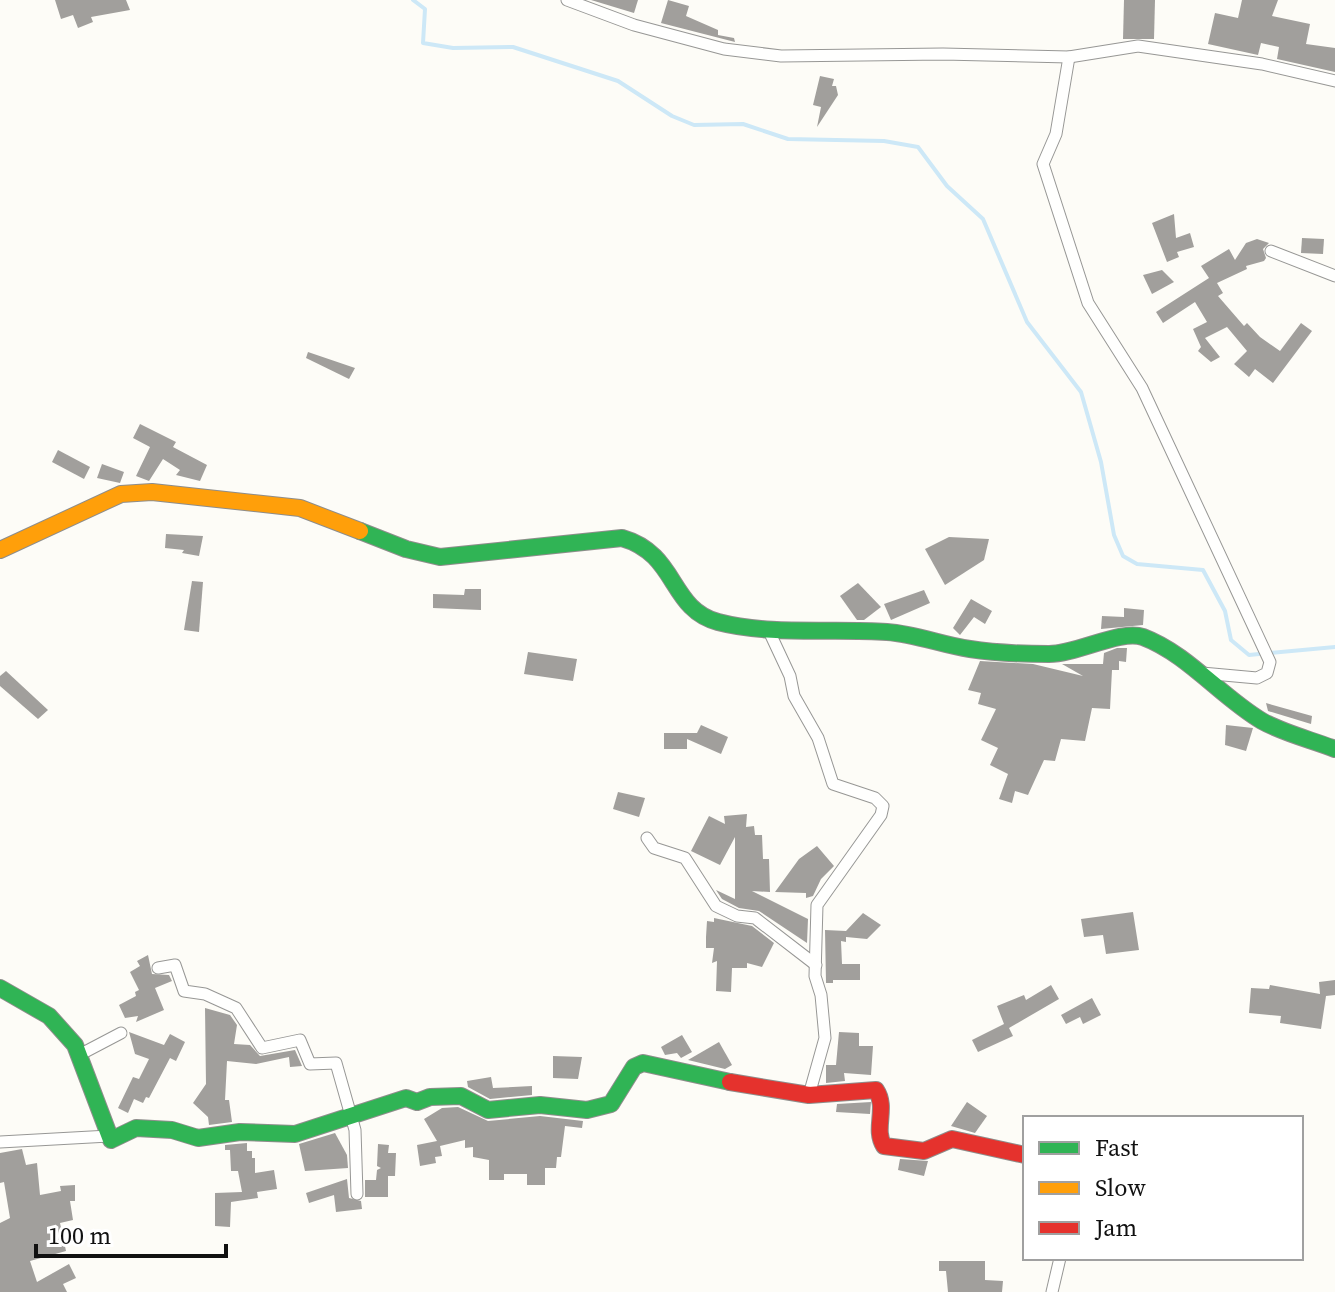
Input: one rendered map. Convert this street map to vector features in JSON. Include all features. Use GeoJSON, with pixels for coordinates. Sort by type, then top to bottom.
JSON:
{"type":"FeatureCollection","features":[{"type":"Feature","properties":{"kind":"street"},"geometry":{"type":"LineString","coordinates":[[567,0],[634,25],[724,49],[781,56],[943,54],[1069,57],[1124,46],[1166,47],[1335,81]]}},
{"type":"Feature","properties":{"kind":"street"},"geometry":{"type":"LineString","coordinates":[[1069,57],[1056,134],[1043,164],[1072,265],[1088,303],[1142,388],[1270,662],[1267,673],[1257,678],[1201,673]]}},
{"type":"Feature","properties":{"kind":"street"},"geometry":{"type":"LineString","coordinates":[[1271,251],[1335,276]]}},
{"type":"Feature","properties":{"kind":"street"},"geometry":{"type":"LineString","coordinates":[[0,550],[19,544],[121,494],[152,492],[300,508],[383,541],[440,557],[622,538],[641,543],[663,561],[699,615],[768,629],[900,633],[969,649],[1050,654],[1079,651],[1124,636],[1141,636],[1201,673],[1262,721],[1335,749]]}},
{"type":"Feature","properties":{"kind":"street"},"geometry":{"type":"LineString","coordinates":[[768,629],[790,676],[794,696],[818,738],[833,784],[875,798],[883,806],[881,815],[817,905],[816,965],[825,1038],[809,1095]]}},
{"type":"Feature","properties":{"kind":"street"},"geometry":{"type":"LineString","coordinates":[[647,838],[654,848],[687,860],[716,906],[737,916],[755,918],[816,965]]}},
{"type":"Feature","properties":{"kind":"street"},"geometry":{"type":"LineString","coordinates":[[158,968],[175,965],[182,990],[205,994],[236,1008],[262,1048],[300,1040],[310,1064],[336,1063],[352,1117],[357,1194]]}},
{"type":"Feature","properties":{"kind":"street"},"geometry":{"type":"LineString","coordinates":[[0,988],[61,1026],[81,1054],[84,1076],[99,1102],[109,1136],[114,1140],[128,1129],[136,1128],[172,1130],[198,1138],[240,1132],[295,1134],[352,1117],[396,1099],[417,1102],[445,1096],[464,1096],[475,1106],[488,1110],[540,1105],[587,1110],[611,1104],[634,1067],[643,1063],[677,1068],[742,1085],[809,1095],[879,1091],[884,1104],[880,1140],[884,1146],[924,1151],[941,1141],[952,1139],[1023,1155]]}},
{"type":"Feature","properties":{"kind":"street"},"geometry":{"type":"LineString","coordinates":[[81,1054],[121,1033]]}},
{"type":"Feature","properties":{"kind":"street"},"geometry":{"type":"LineString","coordinates":[[0,1142],[109,1136]]}},
{"type":"Feature","properties":{"kind":"street"},"geometry":{"type":"LineString","coordinates":[[1052,1292],[1060,1260]]}},
{"type":"Feature","properties":{"kind":"building"},"geometry":{"type":"Polygon","coordinates":[[[55,0],[126,0],[130,10],[91,17],[93,22],[78,28],[73,15],[61,19],[55,0]]]}},
{"type":"Feature","properties":{"kind":"building"},"geometry":{"type":"Polygon","coordinates":[[[591,0],[638,0],[634,13],[591,0]]]}},
{"type":"Feature","properties":{"kind":"building"},"geometry":{"type":"Polygon","coordinates":[[[668,0],[689,6],[686,16],[718,30],[718,35],[734,38],[735,42],[661,23],[668,0]]]}},
{"type":"Feature","properties":{"kind":"building"},"geometry":{"type":"Polygon","coordinates":[[[1124,0],[1155,0],[1154,39],[1123,39],[1124,0]]]}},
{"type":"Feature","properties":{"kind":"building"},"geometry":{"type":"Polygon","coordinates":[[[1242,0],[1278,0],[1272,16],[1310,24],[1306,44],[1335,48],[1335,72],[1277,59],[1279,47],[1261,43],[1258,55],[1208,44],[1215,13],[1238,18],[1242,0]]]}},
{"type":"Feature","properties":{"kind":"building"},"geometry":{"type":"Polygon","coordinates":[[[820,76],[834,79],[832,86],[836,86],[838,95],[817,127],[821,107],[813,105],[820,76]]]}},
{"type":"Feature","properties":{"kind":"building"},"geometry":{"type":"Polygon","coordinates":[[[1174,214],[1176,238],[1190,233],[1194,247],[1177,252],[1179,257],[1167,262],[1152,223],[1174,214]]]}},
{"type":"Feature","properties":{"kind":"building"},"geometry":{"type":"Polygon","coordinates":[[[1302,238],[1324,239],[1323,254],[1301,253],[1302,238]]]}},
{"type":"Feature","properties":{"kind":"building"},"geometry":{"type":"Polygon","coordinates":[[[1257,239],[1269,243],[1263,249],[1264,261],[1246,266],[1247,269],[1217,283],[1223,293],[1218,296],[1244,326],[1247,323],[1280,351],[1301,323],[1312,331],[1273,383],[1255,369],[1249,377],[1234,364],[1247,351],[1227,327],[1205,338],[1220,357],[1211,362],[1198,351],[1201,347],[1193,329],[1207,322],[1195,302],[1163,323],[1156,312],[1209,278],[1201,266],[1229,249],[1235,260],[1246,243],[1257,239]]]}},
{"type":"Feature","properties":{"kind":"building"},"geometry":{"type":"Polygon","coordinates":[[[1162,270],[1174,282],[1152,294],[1143,275],[1162,270]]]}},
{"type":"Feature","properties":{"kind":"building"},"geometry":{"type":"Polygon","coordinates":[[[308,352],[355,368],[349,379],[306,358],[308,352]]]}},
{"type":"Feature","properties":{"kind":"building"},"geometry":{"type":"Polygon","coordinates":[[[140,424],[176,442],[173,447],[207,465],[200,481],[176,475],[180,470],[163,459],[149,481],[136,476],[150,447],[133,438],[140,424]]]}},
{"type":"Feature","properties":{"kind":"building"},"geometry":{"type":"Polygon","coordinates":[[[58,450],[90,467],[84,479],[52,462],[58,450]]]}},
{"type":"Feature","properties":{"kind":"building"},"geometry":{"type":"Polygon","coordinates":[[[102,464],[124,472],[120,483],[97,478],[102,464]]]}},
{"type":"Feature","properties":{"kind":"building"},"geometry":{"type":"Polygon","coordinates":[[[166,534],[203,536],[199,556],[182,553],[184,550],[165,548],[166,534]]]}},
{"type":"Feature","properties":{"kind":"building"},"geometry":{"type":"Polygon","coordinates":[[[949,537],[989,539],[984,560],[945,585],[925,549],[949,537]]]}},
{"type":"Feature","properties":{"kind":"building"},"geometry":{"type":"Polygon","coordinates":[[[192,581],[203,582],[199,632],[184,630],[192,581]]]}},
{"type":"Feature","properties":{"kind":"building"},"geometry":{"type":"Polygon","coordinates":[[[858,583],[881,607],[864,620],[857,620],[840,596],[858,583]]]}},
{"type":"Feature","properties":{"kind":"building"},"geometry":{"type":"Polygon","coordinates":[[[465,589],[481,589],[481,610],[433,608],[433,594],[464,595],[465,589]]]}},
{"type":"Feature","properties":{"kind":"building"},"geometry":{"type":"Polygon","coordinates":[[[924,590],[930,603],[891,620],[884,604],[924,590]]]}},
{"type":"Feature","properties":{"kind":"building"},"geometry":{"type":"Polygon","coordinates":[[[971,599],[992,611],[985,624],[974,617],[960,635],[953,628],[971,599]]]}},
{"type":"Feature","properties":{"kind":"building"},"geometry":{"type":"Polygon","coordinates":[[[1124,608],[1144,610],[1143,625],[1101,629],[1102,616],[1124,617],[1124,608]]]}},
{"type":"Feature","properties":{"kind":"building"},"geometry":{"type":"Polygon","coordinates":[[[1127,648],[1126,662],[1119,661],[1119,670],[1112,670],[1110,709],[1092,708],[1085,741],[1061,739],[1055,761],[1044,760],[1028,795],[1015,791],[1012,803],[999,799],[1008,774],[990,765],[998,748],[981,740],[996,709],[978,704],[981,693],[968,690],[980,661],[1033,664],[1083,676],[1062,664],[1103,664],[1104,653],[1127,648]]]}},
{"type":"Feature","properties":{"kind":"building"},"geometry":{"type":"Polygon","coordinates":[[[528,652],[577,659],[573,681],[524,674],[528,652]]]}},
{"type":"Feature","properties":{"kind":"building"},"geometry":{"type":"Polygon","coordinates":[[[6,671],[48,710],[38,719],[0,686],[0,676],[6,671]]]}},
{"type":"Feature","properties":{"kind":"building"},"geometry":{"type":"Polygon","coordinates":[[[1266,703],[1312,716],[1311,724],[1268,711],[1266,703]]]}},
{"type":"Feature","properties":{"kind":"building"},"geometry":{"type":"Polygon","coordinates":[[[701,725],[728,737],[721,754],[687,739],[687,749],[664,749],[664,733],[697,733],[701,725]]]}},
{"type":"Feature","properties":{"kind":"building"},"geometry":{"type":"Polygon","coordinates":[[[1226,725],[1253,728],[1246,751],[1225,745],[1226,725]]]}},
{"type":"Feature","properties":{"kind":"building"},"geometry":{"type":"Polygon","coordinates":[[[618,792],[645,798],[639,817],[613,809],[618,792]]]}},
{"type":"Feature","properties":{"kind":"building"},"geometry":{"type":"Polygon","coordinates":[[[747,814],[746,827],[754,826],[755,835],[762,835],[763,859],[769,859],[770,892],[752,891],[808,919],[807,943],[759,911],[739,908],[722,899],[716,890],[735,899],[735,837],[720,865],[691,851],[709,816],[725,824],[724,816],[747,814]]]}},
{"type":"Feature","properties":{"kind":"building"},"geometry":{"type":"Polygon","coordinates":[[[817,846],[834,866],[821,879],[813,896],[806,898],[806,893],[775,892],[799,859],[817,846]]]}},
{"type":"Feature","properties":{"kind":"building"},"geometry":{"type":"Polygon","coordinates":[[[1133,912],[1139,950],[1106,954],[1103,935],[1084,937],[1081,919],[1133,912]]]}},
{"type":"Feature","properties":{"kind":"building"},"geometry":{"type":"Polygon","coordinates":[[[863,913],[881,925],[867,939],[846,937],[846,942],[841,941],[842,964],[860,964],[860,980],[826,983],[825,930],[846,931],[863,913]]]}},
{"type":"Feature","properties":{"kind":"building"},"geometry":{"type":"Polygon","coordinates":[[[714,918],[752,926],[774,943],[762,967],[747,963],[747,968],[732,968],[731,992],[716,991],[717,961],[712,963],[714,948],[706,948],[707,921],[714,922],[714,918]]]}},
{"type":"Feature","properties":{"kind":"building"},"geometry":{"type":"Polygon","coordinates":[[[148,955],[152,974],[169,975],[172,981],[155,988],[164,1010],[136,1022],[138,1016],[125,1018],[119,1005],[136,996],[135,992],[139,990],[130,972],[140,966],[137,961],[148,955]]]}},
{"type":"Feature","properties":{"kind":"building"},"geometry":{"type":"Polygon","coordinates":[[[1335,980],[1335,995],[1326,996],[1321,1029],[1280,1023],[1281,1016],[1249,1013],[1251,988],[1269,989],[1270,985],[1320,994],[1319,982],[1335,980]]]}},
{"type":"Feature","properties":{"kind":"building"},"geometry":{"type":"Polygon","coordinates":[[[1051,985],[1059,999],[1009,1028],[1013,1036],[978,1052],[972,1040],[1004,1024],[997,1006],[1024,995],[1026,1000],[1051,985]]]}},
{"type":"Feature","properties":{"kind":"building"},"geometry":{"type":"Polygon","coordinates":[[[1092,998],[1101,1015],[1083,1024],[1080,1017],[1066,1024],[1061,1015],[1092,998]]]}},
{"type":"Feature","properties":{"kind":"building"},"geometry":{"type":"Polygon","coordinates":[[[205,1008],[230,1015],[237,1025],[234,1044],[250,1045],[260,1056],[295,1050],[302,1066],[290,1067],[289,1057],[256,1064],[227,1061],[225,1100],[229,1100],[232,1122],[209,1125],[208,1117],[193,1103],[206,1084],[205,1008]]]}},
{"type":"Feature","properties":{"kind":"building"},"geometry":{"type":"Polygon","coordinates":[[[129,1032],[164,1045],[170,1034],[185,1042],[176,1061],[170,1058],[149,1098],[146,1097],[143,1103],[134,1099],[128,1113],[118,1108],[133,1077],[139,1079],[149,1059],[135,1054],[129,1032]]]}},
{"type":"Feature","properties":{"kind":"building"},"geometry":{"type":"Polygon","coordinates":[[[839,1032],[859,1033],[859,1046],[873,1046],[871,1075],[844,1073],[845,1081],[826,1083],[826,1065],[836,1065],[839,1032]]]}},
{"type":"Feature","properties":{"kind":"building"},"geometry":{"type":"Polygon","coordinates":[[[682,1035],[692,1052],[681,1058],[677,1053],[665,1055],[661,1047],[682,1035]]]}},
{"type":"Feature","properties":{"kind":"building"},"geometry":{"type":"Polygon","coordinates":[[[719,1042],[732,1065],[725,1069],[688,1060],[719,1042]]]}},
{"type":"Feature","properties":{"kind":"building"},"geometry":{"type":"Polygon","coordinates":[[[553,1056],[582,1057],[578,1079],[553,1078],[553,1056]]]}},
{"type":"Feature","properties":{"kind":"building"},"geometry":{"type":"Polygon","coordinates":[[[491,1077],[493,1088],[532,1086],[532,1095],[490,1099],[468,1087],[467,1081],[491,1077]]]}},
{"type":"Feature","properties":{"kind":"building"},"geometry":{"type":"Polygon","coordinates":[[[871,1102],[870,1114],[836,1112],[837,1104],[871,1102]]]}},
{"type":"Feature","properties":{"kind":"building"},"geometry":{"type":"Polygon","coordinates":[[[967,1102],[987,1116],[975,1133],[951,1126],[967,1102]]]}},
{"type":"Feature","properties":{"kind":"building"},"geometry":{"type":"Polygon","coordinates":[[[458,1107],[488,1121],[540,1116],[583,1121],[582,1128],[565,1126],[561,1157],[557,1157],[556,1168],[545,1168],[545,1185],[527,1185],[527,1174],[504,1174],[504,1180],[489,1180],[489,1160],[473,1157],[473,1147],[465,1148],[465,1140],[440,1146],[442,1156],[435,1157],[436,1163],[420,1166],[417,1145],[437,1141],[424,1119],[442,1108],[458,1107]]]}},
{"type":"Feature","properties":{"kind":"building"},"geometry":{"type":"Polygon","coordinates":[[[335,1133],[347,1155],[348,1168],[305,1171],[299,1144],[335,1133]]]}},
{"type":"Feature","properties":{"kind":"building"},"geometry":{"type":"Polygon","coordinates":[[[247,1143],[247,1151],[252,1151],[252,1158],[255,1158],[255,1173],[274,1170],[277,1189],[257,1192],[258,1198],[231,1202],[230,1227],[215,1226],[215,1193],[242,1192],[238,1171],[231,1171],[230,1150],[225,1150],[225,1145],[247,1143]]]}},
{"type":"Feature","properties":{"kind":"building"},"geometry":{"type":"Polygon","coordinates":[[[378,1144],[389,1145],[388,1153],[396,1153],[395,1176],[388,1176],[388,1197],[365,1197],[365,1180],[376,1180],[377,1170],[381,1168],[377,1166],[378,1144]]]}},
{"type":"Feature","properties":{"kind":"building"},"geometry":{"type":"Polygon","coordinates":[[[22,1149],[26,1165],[37,1163],[40,1195],[61,1191],[60,1186],[75,1185],[75,1201],[70,1201],[73,1220],[60,1223],[66,1251],[30,1261],[37,1282],[69,1264],[76,1278],[63,1284],[67,1292],[0,1292],[0,1223],[10,1218],[4,1182],[0,1183],[0,1153],[22,1149]]]}},
{"type":"Feature","properties":{"kind":"building"},"geometry":{"type":"Polygon","coordinates":[[[900,1159],[928,1161],[924,1176],[898,1170],[900,1159]]]}},
{"type":"Feature","properties":{"kind":"building"},"geometry":{"type":"Polygon","coordinates":[[[347,1179],[349,1198],[361,1201],[362,1209],[336,1212],[334,1195],[309,1203],[306,1193],[347,1179]]]}},
{"type":"Feature","properties":{"kind":"building"},"geometry":{"type":"Polygon","coordinates":[[[939,1261],[985,1261],[985,1280],[1003,1281],[1002,1292],[948,1292],[946,1271],[939,1271],[939,1261]]]}},
{"type":"Feature","properties":{"kind":"waterway"},"geometry":{"type":"LineString","coordinates":[[413,0],[425,9],[423,43],[453,48],[513,47],[618,81],[672,116],[694,125],[743,124],[788,139],[884,141],[918,147],[947,186],[983,219],[1027,322],[1081,392],[1101,462],[1114,535],[1123,556],[1137,564],[1203,570],[1225,611],[1231,640],[1249,655],[1335,647]]}},
{"type":"Feature","properties":{"kind":"traffic: fast"},"geometry":{"type":"LineString","coordinates":[[360,531],[406,549],[440,557],[622,538],[654,556],[690,606],[702,615],[718,622],[759,629],[887,632],[970,649],[1029,654],[1060,653],[1123,636],[1143,637],[1175,654],[1262,721],[1335,749]]}},
{"type":"Feature","properties":{"kind":"traffic: fast"},"geometry":{"type":"LineString","coordinates":[[0,988],[49,1016],[75,1045],[111,1140],[136,1128],[172,1130],[198,1138],[240,1132],[295,1134],[406,1098],[417,1102],[430,1097],[461,1096],[488,1110],[540,1105],[587,1110],[611,1104],[634,1067],[643,1063],[730,1082]]}},
{"type":"Feature","properties":{"kind":"traffic: slow"},"geometry":{"type":"LineString","coordinates":[[0,550],[121,494],[152,492],[300,508],[360,531]]}},
{"type":"Feature","properties":{"kind":"traffic: jam"},"geometry":{"type":"LineString","coordinates":[[730,1082],[809,1095],[876,1090],[881,1104],[880,1133],[884,1146],[924,1151],[952,1139],[1023,1155]]}}]}
